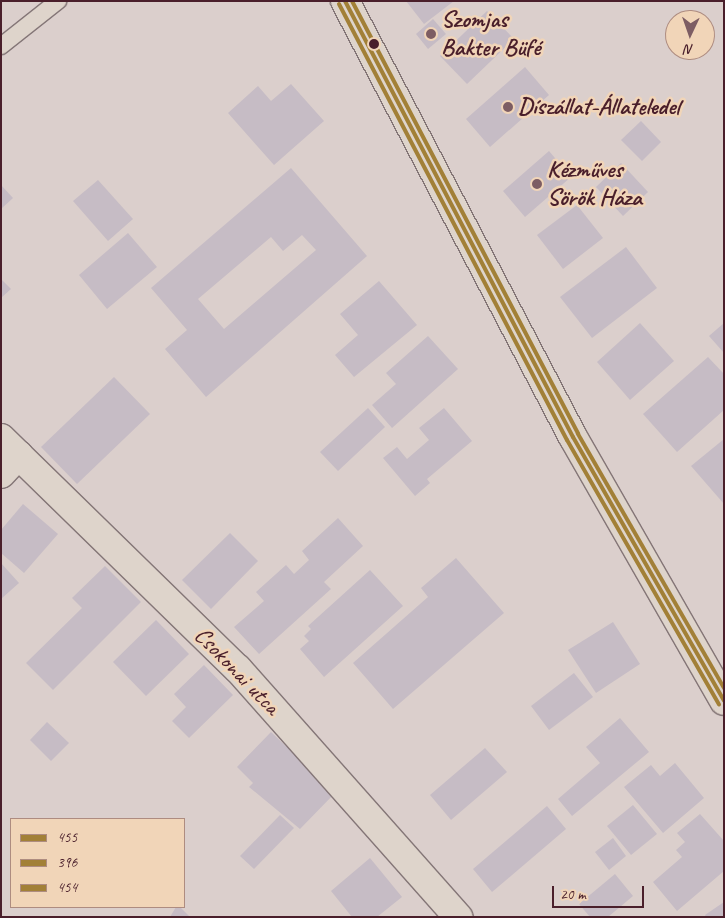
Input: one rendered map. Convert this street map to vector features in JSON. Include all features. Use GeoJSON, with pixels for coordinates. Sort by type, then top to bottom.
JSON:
{"type":"FeatureCollection","features":[{"type":"Feature","properties":{"kind":"main road"},"geometry":{"type":"LineString","coordinates":[[345,1],[573,436],[724,701]]}},
{"type":"Feature","properties":{"kind":"main road","name":"Csokonai utca"},"geometry":{"type":"LineString","coordinates":[[7,456],[238,669],[458,917]]}},
{"type":"Feature","properties":{"kind":"lane"},"geometry":{"type":"LineString","coordinates":[[1,46],[58,1]]}},
{"type":"Feature","properties":{"kind":"building"},"geometry":{"type":"Polygon","coordinates":[[[406,1],[454,1],[424,24],[406,1]]]}},
{"type":"Feature","properties":{"kind":"building"},"geometry":{"type":"Polygon","coordinates":[[[487,11],[514,39],[467,84],[440,56],[487,11]]]}},
{"type":"Feature","properties":{"kind":"building","name":"Szomjas Bakter Büfé"},"geometry":{"type":"Polygon","coordinates":[[[433,19],[446,34],[428,49],[416,34],[433,19]]]}},
{"type":"Feature","properties":{"kind":"building","name":"Díszállat-Állateledel"},"geometry":{"type":"Polygon","coordinates":[[[525,67],[549,95],[490,147],[466,119],[525,67]]]}},
{"type":"Feature","properties":{"kind":"building"},"geometry":{"type":"Polygon","coordinates":[[[291,84],[324,121],[274,165],[228,113],[258,86],[271,101],[291,84]]]}},
{"type":"Feature","properties":{"kind":"building"},"geometry":{"type":"Polygon","coordinates":[[[641,121],[661,142],[642,161],[621,140],[641,121]]]}},
{"type":"Feature","properties":{"kind":"building","name":"Kézműves Sörök Háza"},"geometry":{"type":"Polygon","coordinates":[[[549,151],[571,177],[525,217],[503,191],[549,151]]]}},
{"type":"Feature","properties":{"kind":"building"},"geometry":{"type":"Polygon","coordinates":[[[621,163],[648,192],[623,216],[596,187],[621,163]]]}},
{"type":"Feature","properties":{"kind":"building"},"geometry":{"type":"Polygon","coordinates":[[[291,168],[367,256],[206,397],[165,349],[187,330],[151,288],[291,168]],[[302,235],[283,251],[271,237],[198,299],[224,329],[316,250],[302,235]]]}},
{"type":"Feature","properties":{"kind":"building"},"geometry":{"type":"Polygon","coordinates":[[[98,180],[133,219],[108,241],[73,201],[98,180]]]}},
{"type":"Feature","properties":{"kind":"building"},"geometry":{"type":"Polygon","coordinates":[[[1,185],[13,198],[1,209],[1,185]]]}},
{"type":"Feature","properties":{"kind":"building"},"geometry":{"type":"Polygon","coordinates":[[[577,205],[603,238],[563,269],[537,235],[577,205]]]}},
{"type":"Feature","properties":{"kind":"building"},"geometry":{"type":"Polygon","coordinates":[[[128,233],[157,267],[107,309],[79,275],[128,233]]]}},
{"type":"Feature","properties":{"kind":"building"},"geometry":{"type":"Polygon","coordinates":[[[626,247],[657,288],[592,338],[560,297],[626,247]]]}},
{"type":"Feature","properties":{"kind":"building"},"geometry":{"type":"Polygon","coordinates":[[[1,279],[11,289],[1,298],[1,279]]]}},
{"type":"Feature","properties":{"kind":"building"},"geometry":{"type":"Polygon","coordinates":[[[379,281],[417,325],[354,377],[335,355],[358,335],[340,314],[379,281]]]}},
{"type":"Feature","properties":{"kind":"building"},"geometry":{"type":"Polygon","coordinates":[[[640,323],[674,361],[630,400],[597,362],[640,323]]]}},
{"type":"Feature","properties":{"kind":"building"},"geometry":{"type":"Polygon","coordinates":[[[724,323],[724,353],[709,336],[724,323]]]}},
{"type":"Feature","properties":{"kind":"building"},"geometry":{"type":"Polygon","coordinates":[[[428,336],[458,369],[392,428],[372,405],[396,384],[386,373],[428,336]]]}},
{"type":"Feature","properties":{"kind":"building"},"geometry":{"type":"Polygon","coordinates":[[[708,357],[724,374],[724,410],[677,452],[643,414],[708,357]]]}},
{"type":"Feature","properties":{"kind":"building"},"geometry":{"type":"Polygon","coordinates":[[[114,377],[150,414],[77,484],[41,447],[114,377]]]}},
{"type":"Feature","properties":{"kind":"building"},"geometry":{"type":"Polygon","coordinates":[[[368,408],[385,427],[338,471],[320,452],[368,408]]]}},
{"type":"Feature","properties":{"kind":"building"},"geometry":{"type":"Polygon","coordinates":[[[444,408],[472,441],[427,479],[430,483],[415,496],[383,458],[397,447],[407,459],[429,440],[419,428],[444,408]]]}},
{"type":"Feature","properties":{"kind":"building"},"geometry":{"type":"Polygon","coordinates":[[[724,439],[724,504],[691,466],[724,439]]]}},
{"type":"Feature","properties":{"kind":"building"},"geometry":{"type":"Polygon","coordinates":[[[23,504],[58,534],[24,573],[1,553],[1,530],[23,504]]]}},
{"type":"Feature","properties":{"kind":"building"},"geometry":{"type":"Polygon","coordinates":[[[338,518],[363,546],[324,582],[331,589],[259,654],[234,627],[264,601],[256,592],[286,565],[294,574],[309,560],[302,551],[338,518]]]}},
{"type":"Feature","properties":{"kind":"building"},"geometry":{"type":"Polygon","coordinates":[[[230,533],[258,561],[211,609],[182,580],[230,533]]]}},
{"type":"Feature","properties":{"kind":"building"},"geometry":{"type":"Polygon","coordinates":[[[456,558],[504,613],[393,709],[353,663],[428,597],[421,588],[456,558]]]}},
{"type":"Feature","properties":{"kind":"building"},"geometry":{"type":"Polygon","coordinates":[[[1,563],[19,583],[1,599],[1,563]]]}},
{"type":"Feature","properties":{"kind":"building"},"geometry":{"type":"Polygon","coordinates":[[[105,566],[141,602],[53,690],[26,663],[82,608],[72,598],[105,566]]]}},
{"type":"Feature","properties":{"kind":"building"},"geometry":{"type":"Polygon","coordinates":[[[370,570],[403,606],[324,677],[300,649],[309,641],[304,636],[311,629],[308,626],[370,570]]]}},
{"type":"Feature","properties":{"kind":"building"},"geometry":{"type":"Polygon","coordinates":[[[156,620],[189,654],[146,696],[113,662],[156,620]]]}},
{"type":"Feature","properties":{"kind":"building"},"geometry":{"type":"Polygon","coordinates":[[[613,622],[640,664],[596,693],[568,650],[613,622]]]}},
{"type":"Feature","properties":{"kind":"building"},"geometry":{"type":"Polygon","coordinates":[[[204,665],[233,695],[189,738],[172,721],[186,707],[174,694],[204,665]]]}},
{"type":"Feature","properties":{"kind":"building"},"geometry":{"type":"Polygon","coordinates":[[[574,673],[593,697],[549,730],[531,706],[574,673]]]}},
{"type":"Feature","properties":{"kind":"building"},"geometry":{"type":"Polygon","coordinates":[[[620,718],[649,752],[572,816],[558,799],[600,763],[586,747],[620,718]]]}},
{"type":"Feature","properties":{"kind":"building"},"geometry":{"type":"Polygon","coordinates":[[[47,722],[69,743],[51,761],[30,740],[47,722]]]}},
{"type":"Feature","properties":{"kind":"building"},"geometry":{"type":"Polygon","coordinates":[[[271,732],[335,793],[300,829],[249,787],[253,783],[237,767],[271,732]]]}},
{"type":"Feature","properties":{"kind":"building"},"geometry":{"type":"Polygon","coordinates":[[[485,748],[507,772],[451,820],[430,795],[485,748]]]}},
{"type":"Feature","properties":{"kind":"building"},"geometry":{"type":"Polygon","coordinates":[[[675,763],[704,798],[663,833],[624,787],[651,765],[660,776],[675,763]]]}},
{"type":"Feature","properties":{"kind":"building"},"geometry":{"type":"Polygon","coordinates":[[[633,805],[657,834],[631,855],[607,826],[633,805]]]}},
{"type":"Feature","properties":{"kind":"building"},"geometry":{"type":"Polygon","coordinates":[[[547,806],[566,829],[492,892],[473,869],[547,806]]]}},
{"type":"Feature","properties":{"kind":"building"},"geometry":{"type":"Polygon","coordinates":[[[700,814],[724,841],[724,871],[677,911],[653,882],[682,857],[676,850],[685,842],[677,833],[700,814]]]}},
{"type":"Feature","properties":{"kind":"building"},"geometry":{"type":"Polygon","coordinates":[[[280,815],[294,828],[254,869],[240,856],[280,815]]]}},
{"type":"Feature","properties":{"kind":"building"},"geometry":{"type":"Polygon","coordinates":[[[613,838],[626,856],[609,870],[595,852],[613,838]]]}},
{"type":"Feature","properties":{"kind":"building"},"geometry":{"type":"Polygon","coordinates":[[[370,858],[402,897],[377,917],[352,917],[331,891],[370,858]]]}},
{"type":"Feature","properties":{"kind":"building"},"geometry":{"type":"Polygon","coordinates":[[[615,874],[633,896],[608,917],[590,917],[579,904],[615,874]]]}},
{"type":"Feature","properties":{"kind":"building"},"geometry":{"type":"Polygon","coordinates":[[[724,902],[724,917],[706,917],[705,915],[724,902]]]}},
{"type":"Feature","properties":{"kind":"building"},"geometry":{"type":"Polygon","coordinates":[[[175,908],[181,908],[190,917],[170,917],[175,908]]]}},
{"type":"Feature","properties":{"kind":"transit line","name":"455"},"geometry":{"type":"LineString","coordinates":[[345,1],[573,437],[724,701]]}},
{"type":"Feature","properties":{"kind":"transit line","name":"454"},"geometry":{"type":"LineString","coordinates":[[352,1],[578,434],[724,688]]}},
{"type":"Feature","properties":{"kind":"transit line","name":"396"},"geometry":{"type":"LineString","coordinates":[[339,4],[567,440],[719,704]]}},
{"type":"Feature","properties":{"kind":"place","name":"Szomjas Bakter Büfé"},"geometry":{"type":"Point","coordinates":[431,34]}},
{"type":"Feature","properties":{"kind":"place","name":"Díszállat-Állateledel"},"geometry":{"type":"Point","coordinates":[508,107]}},
{"type":"Feature","properties":{"kind":"place","name":"Kézműves Sörök Háza"},"geometry":{"type":"Point","coordinates":[537,184]}}]}
